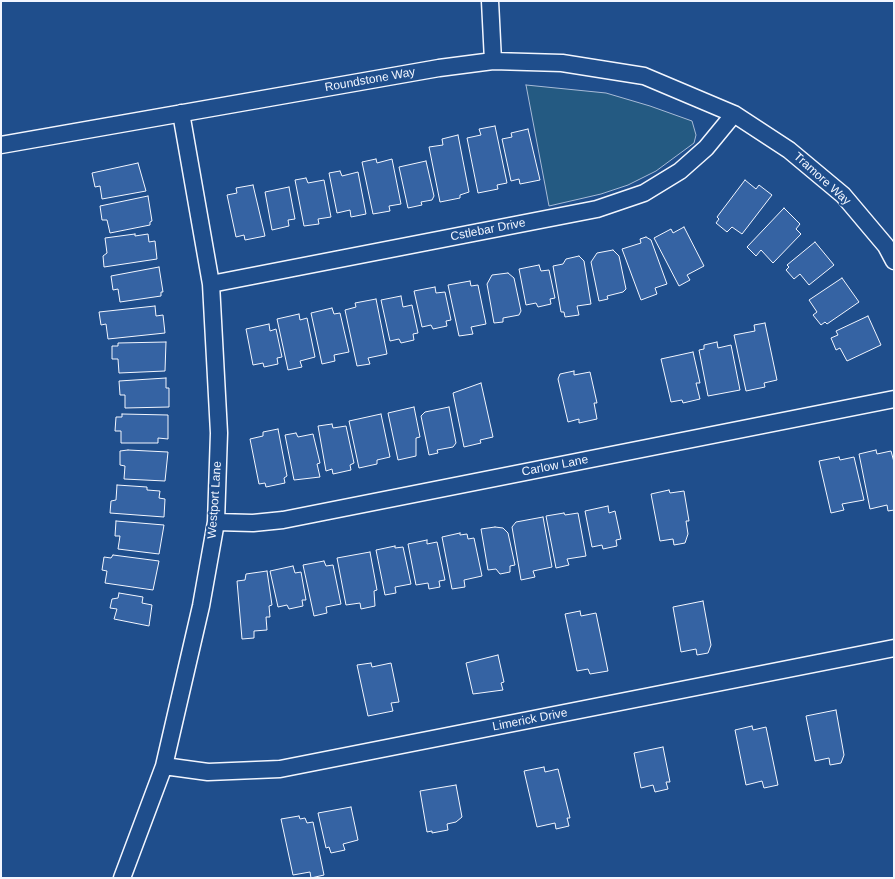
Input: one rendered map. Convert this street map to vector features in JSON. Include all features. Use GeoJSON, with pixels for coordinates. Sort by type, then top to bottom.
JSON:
{"type":"FeatureCollection","features":[{"type":"Feature","properties":{"kind":"street"},"geometry":{"type":"LineString","coordinates":[[490,1],[493,61]]}},
{"type":"Feature","properties":{"kind":"street","name":"Roundstone Way"},"geometry":{"type":"LineString","coordinates":[[1,145],[439,68],[493,61],[562,63],[644,76],[734,114]]}},
{"type":"Feature","properties":{"kind":"street","name":"Westport Lane"},"geometry":{"type":"LineString","coordinates":[[122,878],[164,766],[201,606],[216,522],[218,433],[211,284],[181,113]]}},
{"type":"Feature","properties":{"kind":"street","name":"Tramore Way"},"geometry":{"type":"LineString","coordinates":[[734,114],[789,150],[843,195],[886,246],[894,261]]}},
{"type":"Feature","properties":{"kind":"street","name":"Cstlebar Drive"},"geometry":{"type":"LineString","coordinates":[[211,284],[597,209],[644,193],[680,171],[706,148],[734,114]]}},
{"type":"Feature","properties":{"kind":"street","name":"Carlow Lane"},"geometry":{"type":"LineString","coordinates":[[216,522],[253,524],[283,520],[894,399]]}},
{"type":"Feature","properties":{"kind":"street","name":"Limerick Drive"},"geometry":{"type":"LineString","coordinates":[[164,766],[208,772],[280,769],[894,648]]}},
{"type":"Feature","properties":{"kind":"shaded area"},"geometry":{"type":"Polygon","coordinates":[[[526,85],[606,93],[650,106],[692,121],[696,135],[694,143],[656,171],[628,185],[601,194],[549,206],[526,85]]]}},
{"type":"Feature","properties":{"kind":"building"},"geometry":{"type":"Polygon","coordinates":[[[495,126],[507,183],[497,185],[498,189],[478,193],[467,138],[481,135],[479,129],[495,126]]]}},
{"type":"Feature","properties":{"kind":"building"},"geometry":{"type":"Polygon","coordinates":[[[528,129],[540,180],[520,184],[519,179],[511,181],[502,139],[512,137],[511,133],[528,129]]]}},
{"type":"Feature","properties":{"kind":"building"},"geometry":{"type":"Polygon","coordinates":[[[458,135],[469,192],[460,195],[460,198],[440,202],[429,147],[443,145],[442,139],[458,135]]]}},
{"type":"Feature","properties":{"kind":"building"},"geometry":{"type":"Polygon","coordinates":[[[376,159],[377,163],[392,159],[401,204],[389,206],[390,211],[373,214],[362,162],[376,159]]]}},
{"type":"Feature","properties":{"kind":"building"},"geometry":{"type":"Polygon","coordinates":[[[426,161],[434,196],[432,200],[421,202],[422,205],[408,208],[399,167],[426,161]]]}},
{"type":"Feature","properties":{"kind":"building"},"geometry":{"type":"Polygon","coordinates":[[[138,163],[146,191],[102,199],[100,186],[95,187],[92,173],[138,163]]]}},
{"type":"Feature","properties":{"kind":"building"},"geometry":{"type":"Polygon","coordinates":[[[340,171],[342,176],[358,172],[366,214],[351,217],[350,210],[337,213],[329,173],[340,171]]]}},
{"type":"Feature","properties":{"kind":"building"},"geometry":{"type":"Polygon","coordinates":[[[306,178],[308,183],[324,180],[331,217],[318,219],[319,224],[304,226],[295,180],[306,178]]]}},
{"type":"Feature","properties":{"kind":"building"},"geometry":{"type":"Polygon","coordinates":[[[745,180],[756,189],[759,185],[772,195],[742,234],[732,227],[727,232],[716,223],[719,219],[717,217],[745,180]]]}},
{"type":"Feature","properties":{"kind":"building"},"geometry":{"type":"Polygon","coordinates":[[[253,185],[265,236],[245,240],[244,235],[236,237],[227,195],[237,193],[236,188],[253,185]]]}},
{"type":"Feature","properties":{"kind":"building"},"geometry":{"type":"Polygon","coordinates":[[[289,187],[295,219],[288,220],[289,226],[272,230],[265,192],[289,187]]]}},
{"type":"Feature","properties":{"kind":"building"},"geometry":{"type":"Polygon","coordinates":[[[148,196],[152,221],[150,225],[110,233],[107,220],[102,220],[100,206],[148,196]]]}},
{"type":"Feature","properties":{"kind":"building"},"geometry":{"type":"Polygon","coordinates":[[[784,208],[800,224],[796,229],[801,234],[773,263],[761,250],[756,256],[747,247],[784,208]]]}},
{"type":"Feature","properties":{"kind":"building"},"geometry":{"type":"Polygon","coordinates":[[[684,227],[704,266],[687,275],[690,280],[679,286],[654,238],[671,229],[673,233],[684,227]]]}},
{"type":"Feature","properties":{"kind":"building"},"geometry":{"type":"Polygon","coordinates":[[[135,234],[135,236],[148,234],[149,242],[155,241],[157,259],[104,267],[103,256],[107,253],[105,238],[135,234]]]}},
{"type":"Feature","properties":{"kind":"building"},"geometry":{"type":"Polygon","coordinates":[[[646,237],[651,240],[667,284],[655,288],[657,294],[641,300],[622,249],[641,243],[640,239],[646,237]]]}},
{"type":"Feature","properties":{"kind":"building"},"geometry":{"type":"Polygon","coordinates":[[[815,242],[834,265],[809,285],[800,274],[794,279],[786,270],[789,267],[787,265],[815,242]]]}},
{"type":"Feature","properties":{"kind":"building"},"geometry":{"type":"Polygon","coordinates":[[[613,250],[619,256],[626,289],[623,292],[607,296],[608,299],[599,301],[591,262],[597,253],[613,250]]]}},
{"type":"Feature","properties":{"kind":"building"},"geometry":{"type":"Polygon","coordinates":[[[579,256],[584,261],[591,304],[577,306],[579,315],[565,317],[564,312],[561,312],[553,266],[563,264],[566,259],[579,256]]]}},
{"type":"Feature","properties":{"kind":"building"},"geometry":{"type":"Polygon","coordinates":[[[539,265],[541,271],[549,270],[555,298],[550,299],[551,304],[538,307],[536,303],[526,305],[519,269],[539,265]]]}},
{"type":"Feature","properties":{"kind":"building"},"geometry":{"type":"Polygon","coordinates":[[[159,267],[163,292],[161,292],[161,296],[120,302],[118,289],[113,290],[111,276],[159,267]]]}},
{"type":"Feature","properties":{"kind":"building"},"geometry":{"type":"Polygon","coordinates":[[[508,273],[514,278],[521,311],[519,315],[503,318],[503,322],[494,323],[487,284],[492,275],[508,273]]]}},
{"type":"Feature","properties":{"kind":"building"},"geometry":{"type":"Polygon","coordinates":[[[842,278],[859,302],[827,324],[825,322],[821,325],[813,315],[817,312],[809,300],[842,278]]]}},
{"type":"Feature","properties":{"kind":"building"},"geometry":{"type":"Polygon","coordinates":[[[470,281],[471,286],[478,285],[486,324],[471,327],[473,334],[459,336],[448,285],[470,281]]]}},
{"type":"Feature","properties":{"kind":"building"},"geometry":{"type":"Polygon","coordinates":[[[435,287],[436,293],[445,292],[451,320],[446,321],[447,326],[433,329],[431,325],[422,327],[414,291],[435,287]]]}},
{"type":"Feature","properties":{"kind":"building"},"geometry":{"type":"Polygon","coordinates":[[[401,296],[403,307],[412,305],[418,333],[413,334],[414,340],[401,343],[399,339],[390,341],[381,300],[401,296]]]}},
{"type":"Feature","properties":{"kind":"building"},"geometry":{"type":"Polygon","coordinates":[[[376,299],[387,354],[368,358],[370,364],[357,366],[345,310],[356,307],[355,303],[376,299]]]}},
{"type":"Feature","properties":{"kind":"building"},"geometry":{"type":"Polygon","coordinates":[[[155,306],[156,316],[163,315],[165,333],[108,339],[106,324],[101,325],[99,312],[155,306]]]}},
{"type":"Feature","properties":{"kind":"building"},"geometry":{"type":"Polygon","coordinates":[[[332,308],[334,314],[340,313],[349,352],[334,355],[335,361],[322,364],[311,313],[332,308]]]}},
{"type":"Feature","properties":{"kind":"building"},"geometry":{"type":"Polygon","coordinates":[[[299,314],[300,320],[307,318],[315,357],[300,361],[302,367],[288,370],[277,319],[299,314]]]}},
{"type":"Feature","properties":{"kind":"building"},"geometry":{"type":"Polygon","coordinates":[[[868,316],[881,345],[847,361],[840,348],[836,350],[831,338],[838,335],[836,331],[868,316]]]}},
{"type":"Feature","properties":{"kind":"building"},"geometry":{"type":"Polygon","coordinates":[[[765,323],[777,380],[764,383],[765,387],[746,391],[734,335],[755,331],[754,325],[765,323]]]}},
{"type":"Feature","properties":{"kind":"building"},"geometry":{"type":"Polygon","coordinates":[[[269,324],[270,331],[276,329],[282,357],[277,358],[278,364],[264,367],[263,363],[253,365],[246,329],[269,324]]]}},
{"type":"Feature","properties":{"kind":"building"},"geometry":{"type":"Polygon","coordinates":[[[166,342],[165,371],[119,373],[118,359],[112,359],[112,346],[118,346],[118,343],[166,342]]]}},
{"type":"Feature","properties":{"kind":"building"},"geometry":{"type":"Polygon","coordinates":[[[717,342],[718,348],[731,345],[740,390],[708,396],[699,350],[704,349],[704,345],[717,342]]]}},
{"type":"Feature","properties":{"kind":"building"},"geometry":{"type":"Polygon","coordinates":[[[693,352],[700,383],[696,383],[700,399],[683,403],[682,400],[671,402],[661,359],[693,352]]]}},
{"type":"Feature","properties":{"kind":"building"},"geometry":{"type":"Polygon","coordinates":[[[574,371],[574,375],[590,372],[597,403],[594,403],[597,419],[579,423],[579,419],[568,422],[558,379],[560,374],[574,371]]]}},
{"type":"Feature","properties":{"kind":"building"},"geometry":{"type":"Polygon","coordinates":[[[166,378],[166,388],[169,388],[169,407],[125,408],[125,395],[120,395],[119,381],[166,378]]]}},
{"type":"Feature","properties":{"kind":"building"},"geometry":{"type":"Polygon","coordinates":[[[481,383],[493,437],[480,440],[481,443],[464,447],[453,393],[481,383]]]}},
{"type":"Feature","properties":{"kind":"building"},"geometry":{"type":"Polygon","coordinates":[[[414,407],[420,437],[416,438],[416,456],[398,460],[388,413],[414,407]]]}},
{"type":"Feature","properties":{"kind":"building"},"geometry":{"type":"Polygon","coordinates":[[[449,407],[456,443],[453,447],[437,450],[438,453],[429,455],[421,416],[425,412],[449,407]]]}},
{"type":"Feature","properties":{"kind":"building"},"geometry":{"type":"Polygon","coordinates":[[[122,414],[168,415],[168,439],[158,438],[158,443],[121,443],[121,431],[115,431],[116,417],[122,417],[122,414]]]}},
{"type":"Feature","properties":{"kind":"building"},"geometry":{"type":"Polygon","coordinates":[[[381,414],[390,457],[377,460],[377,464],[359,468],[349,421],[381,414]]]}},
{"type":"Feature","properties":{"kind":"building"},"geometry":{"type":"Polygon","coordinates":[[[332,424],[333,428],[346,426],[354,463],[350,465],[351,470],[333,474],[332,469],[326,471],[318,426],[332,424]]]}},
{"type":"Feature","properties":{"kind":"building"},"geometry":{"type":"Polygon","coordinates":[[[278,429],[287,476],[284,478],[285,483],[266,487],[265,483],[259,484],[250,439],[263,436],[263,432],[278,429]]]}},
{"type":"Feature","properties":{"kind":"building"},"geometry":{"type":"Polygon","coordinates":[[[296,433],[298,437],[313,434],[320,463],[317,464],[320,477],[294,480],[285,435],[296,433]]]}},
{"type":"Feature","properties":{"kind":"building"},"geometry":{"type":"Polygon","coordinates":[[[876,450],[877,454],[891,451],[894,462],[894,510],[888,511],[887,505],[870,509],[859,454],[876,450]]]}},
{"type":"Feature","properties":{"kind":"building"},"geometry":{"type":"Polygon","coordinates":[[[120,451],[168,452],[165,481],[124,479],[125,466],[120,465],[120,451]]]}},
{"type":"Feature","properties":{"kind":"building"},"geometry":{"type":"Polygon","coordinates":[[[839,457],[840,460],[854,457],[864,500],[842,504],[844,510],[831,513],[819,461],[839,457]]]}},
{"type":"Feature","properties":{"kind":"building"},"geometry":{"type":"Polygon","coordinates":[[[117,485],[147,487],[147,490],[160,491],[159,498],[165,499],[164,517],[110,513],[111,501],[116,500],[117,485]]]}},
{"type":"Feature","properties":{"kind":"building"},"geometry":{"type":"Polygon","coordinates":[[[669,490],[670,493],[684,491],[689,521],[686,521],[688,534],[685,543],[674,545],[673,539],[660,541],[651,494],[669,490]]]}},
{"type":"Feature","properties":{"kind":"building"},"geometry":{"type":"Polygon","coordinates":[[[608,506],[609,513],[615,511],[621,539],[616,540],[617,546],[603,549],[602,545],[592,547],[585,511],[608,506]]]}},
{"type":"Feature","properties":{"kind":"building"},"geometry":{"type":"Polygon","coordinates":[[[564,513],[565,515],[578,513],[586,556],[567,559],[569,565],[556,568],[546,516],[564,513]]]}},
{"type":"Feature","properties":{"kind":"building"},"geometry":{"type":"Polygon","coordinates":[[[543,517],[552,567],[533,571],[535,577],[521,580],[512,527],[516,522],[543,517]]]}},
{"type":"Feature","properties":{"kind":"building"},"geometry":{"type":"Polygon","coordinates":[[[116,521],[164,525],[159,554],[118,549],[120,536],[115,536],[116,521]]]}},
{"type":"Feature","properties":{"kind":"building"},"geometry":{"type":"Polygon","coordinates":[[[503,528],[508,533],[515,565],[510,566],[510,572],[500,574],[496,569],[488,570],[481,529],[503,528]]]}},
{"type":"Feature","properties":{"kind":"building"},"geometry":{"type":"Polygon","coordinates":[[[460,533],[460,535],[467,534],[468,539],[474,538],[482,576],[464,580],[465,587],[452,589],[442,537],[460,533]]]}},
{"type":"Feature","properties":{"kind":"building"},"geometry":{"type":"Polygon","coordinates":[[[427,540],[427,544],[437,542],[445,580],[439,581],[440,587],[429,589],[428,583],[416,585],[408,544],[427,540]]]}},
{"type":"Feature","properties":{"kind":"building"},"geometry":{"type":"Polygon","coordinates":[[[395,546],[395,548],[403,547],[411,584],[395,587],[396,593],[385,595],[376,550],[395,546]]]}},
{"type":"Feature","properties":{"kind":"building"},"geometry":{"type":"Polygon","coordinates":[[[370,552],[377,590],[374,591],[375,606],[361,609],[360,603],[346,605],[337,558],[370,552]]]}},
{"type":"Feature","properties":{"kind":"building"},"geometry":{"type":"Polygon","coordinates":[[[113,555],[159,561],[153,590],[105,583],[107,571],[102,570],[104,557],[111,558],[113,555]]]}},
{"type":"Feature","properties":{"kind":"building"},"geometry":{"type":"Polygon","coordinates":[[[324,561],[326,566],[333,565],[341,604],[326,607],[327,613],[314,616],[303,565],[324,561]]]}},
{"type":"Feature","properties":{"kind":"building"},"geometry":{"type":"Polygon","coordinates":[[[293,566],[295,573],[301,572],[306,600],[302,600],[303,606],[289,609],[287,605],[278,607],[270,571],[293,566]]]}},
{"type":"Feature","properties":{"kind":"building"},"geometry":{"type":"Polygon","coordinates":[[[267,571],[272,605],[269,606],[270,617],[266,617],[267,630],[254,631],[254,638],[242,639],[237,581],[245,580],[246,574],[267,571]]]}},
{"type":"Feature","properties":{"kind":"building"},"geometry":{"type":"Polygon","coordinates":[[[119,593],[143,597],[142,603],[152,605],[149,626],[114,619],[117,609],[110,608],[112,599],[118,598],[119,593]]]}},
{"type":"Feature","properties":{"kind":"building"},"geometry":{"type":"Polygon","coordinates":[[[703,601],[711,645],[708,653],[697,655],[696,649],[681,652],[673,607],[703,601]]]}},
{"type":"Feature","properties":{"kind":"building"},"geometry":{"type":"Polygon","coordinates":[[[580,611],[581,616],[596,613],[608,671],[590,674],[588,669],[577,671],[565,614],[580,611]]]}},
{"type":"Feature","properties":{"kind":"building"},"geometry":{"type":"Polygon","coordinates":[[[498,655],[504,682],[501,683],[503,690],[473,694],[466,663],[498,655]]]}},
{"type":"Feature","properties":{"kind":"building"},"geometry":{"type":"Polygon","coordinates":[[[371,663],[372,667],[391,663],[399,702],[391,703],[393,711],[368,716],[357,665],[371,663]]]}},
{"type":"Feature","properties":{"kind":"building"},"geometry":{"type":"Polygon","coordinates":[[[836,710],[844,755],[841,763],[830,765],[829,758],[815,761],[806,716],[836,710]]]}},
{"type":"Feature","properties":{"kind":"building"},"geometry":{"type":"Polygon","coordinates":[[[752,726],[753,730],[766,727],[778,785],[764,788],[762,781],[746,785],[735,730],[752,726]]]}},
{"type":"Feature","properties":{"kind":"building"},"geometry":{"type":"Polygon","coordinates":[[[663,747],[670,782],[666,782],[668,789],[655,792],[653,785],[641,788],[634,753],[663,747]]]}},
{"type":"Feature","properties":{"kind":"building"},"geometry":{"type":"Polygon","coordinates":[[[544,767],[545,772],[558,769],[570,818],[567,818],[569,826],[556,829],[555,823],[537,827],[524,771],[544,767]]]}},
{"type":"Feature","properties":{"kind":"building"},"geometry":{"type":"Polygon","coordinates":[[[456,785],[462,817],[456,822],[447,824],[448,830],[427,832],[420,791],[456,785]]]}},
{"type":"Feature","properties":{"kind":"building"},"geometry":{"type":"Polygon","coordinates":[[[351,807],[358,840],[343,844],[345,850],[331,853],[329,847],[326,848],[318,813],[351,807]]]}},
{"type":"Feature","properties":{"kind":"building"},"geometry":{"type":"Polygon","coordinates":[[[299,816],[300,819],[305,818],[307,823],[313,822],[324,875],[311,878],[310,872],[293,875],[281,819],[299,816]]]}}]}
